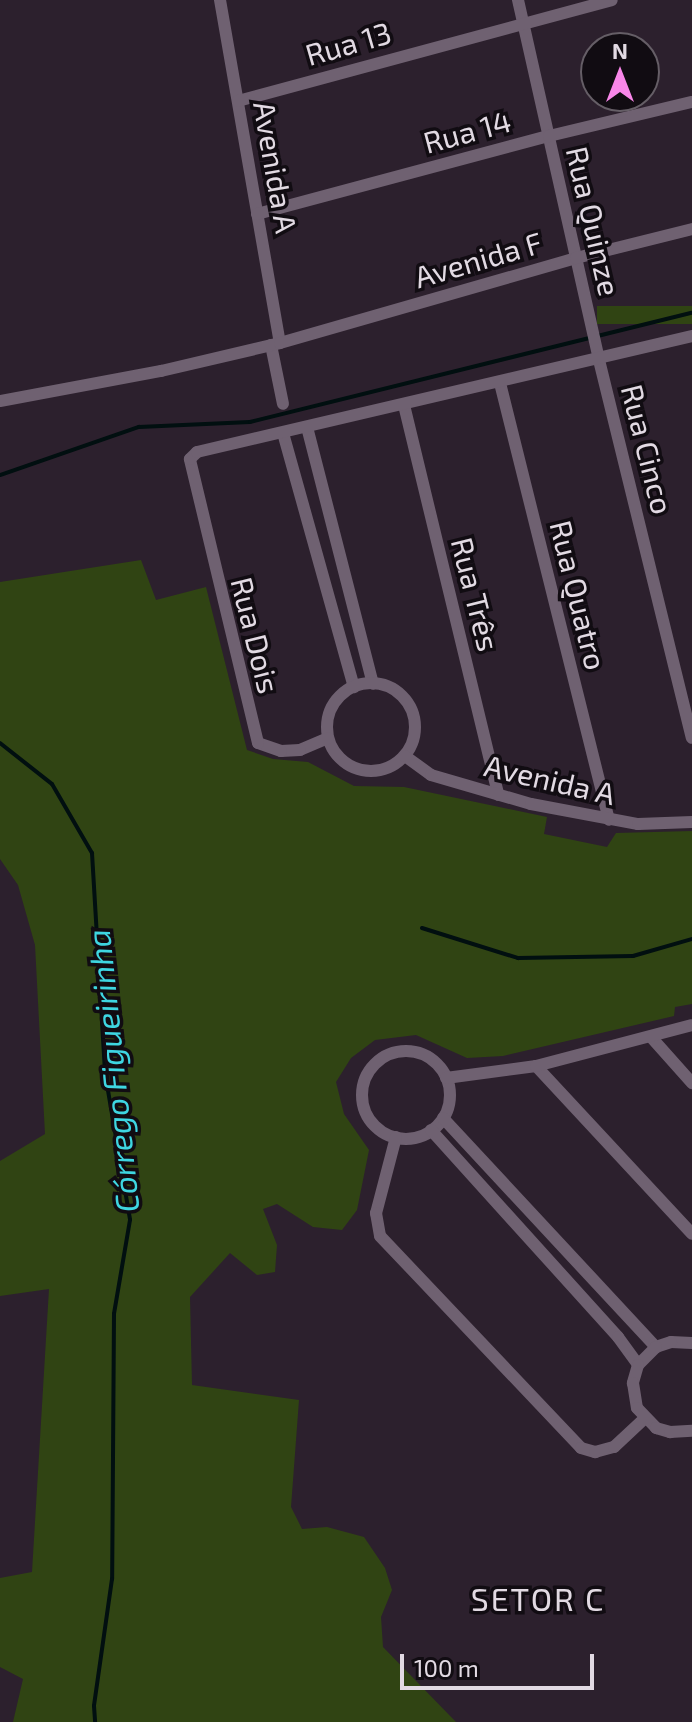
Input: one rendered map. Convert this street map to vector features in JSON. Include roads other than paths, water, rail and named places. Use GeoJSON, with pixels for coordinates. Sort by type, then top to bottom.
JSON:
{"type":"FeatureCollection","features":[{"type":"Feature","properties":{"kind":"street","name":"Avenida A"},"geometry":{"type":"LineString","coordinates":[[220,0],[257,214],[283,404]]}},
{"type":"Feature","properties":{"kind":"street","name":"Rua Quinze"},"geometry":{"type":"LineString","coordinates":[[518,0],[599,360]]}},
{"type":"Feature","properties":{"kind":"street","name":"Rua 13"},"geometry":{"type":"LineString","coordinates":[[238,101],[522,21],[612,0]]}},
{"type":"Feature","properties":{"kind":"street","name":"Rua 14"},"geometry":{"type":"LineString","coordinates":[[257,214],[549,136],[692,102]]}},
{"type":"Feature","properties":{"kind":"street","name":"Avenida F"},"geometry":{"type":"LineString","coordinates":[[0,401],[161,371],[276,344],[576,258],[692,229]]}},
{"type":"Feature","properties":{"kind":"street"},"geometry":{"type":"LineString","coordinates":[[354,687],[283,433],[692,336]]}},
{"type":"Feature","properties":{"kind":"street","name":"Rua Cinco"},"geometry":{"type":"LineString","coordinates":[[599,360],[692,738]]}},
{"type":"Feature","properties":{"kind":"street","name":"Rua Quatro"},"geometry":{"type":"LineString","coordinates":[[500,383],[609,820]]}},
{"type":"Feature","properties":{"kind":"street","name":"Rua Três"},"geometry":{"type":"LineString","coordinates":[[404,405],[498,795]]}},
{"type":"Feature","properties":{"kind":"street"},"geometry":{"type":"LineString","coordinates":[[307,427],[373,684]]}},
{"type":"Feature","properties":{"kind":"street","name":"Rua Dois"},"geometry":{"type":"LineString","coordinates":[[283,433],[197,452],[189,467],[258,743],[281,751],[300,750],[328,738]]}},
{"type":"Feature","properties":{"kind":"street"},"geometry":{"type":"LineString","coordinates":[[373,684],[399,693],[408,704],[415,730],[405,756],[382,770],[354,768],[334,751],[328,738],[329,713],[335,702],[354,687],[373,684]]}},
{"type":"Feature","properties":{"kind":"street","name":"Avenida A"},"geometry":{"type":"LineString","coordinates":[[405,756],[431,775],[498,795],[609,820],[659,825],[692,822]]}},
{"type":"Feature","properties":{"kind":"street"},"geometry":{"type":"LineString","coordinates":[[446,1078],[536,1066],[692,1025]]}},
{"type":"Feature","properties":{"kind":"street"},"geometry":{"type":"LineString","coordinates":[[651,1037],[692,1083]]}},
{"type":"Feature","properties":{"kind":"street"},"geometry":{"type":"LineString","coordinates":[[413,1051],[439,1065],[446,1078],[449,1105],[443,1118],[421,1136],[396,1137],[371,1122],[364,1109],[364,1079],[384,1057],[413,1051]]}},
{"type":"Feature","properties":{"kind":"street"},"geometry":{"type":"LineString","coordinates":[[536,1066],[692,1234]]}},
{"type":"Feature","properties":{"kind":"street"},"geometry":{"type":"LineString","coordinates":[[443,1118],[656,1347]]}},
{"type":"Feature","properties":{"kind":"street"},"geometry":{"type":"LineString","coordinates":[[431,1130],[618,1337],[638,1365]]}},
{"type":"Feature","properties":{"kind":"street"},"geometry":{"type":"LineString","coordinates":[[396,1137],[376,1213],[380,1236],[581,1448],[595,1452],[614,1447],[645,1418]]}},
{"type":"Feature","properties":{"kind":"street"},"geometry":{"type":"LineString","coordinates":[[692,1343],[671,1342],[656,1347],[638,1365],[633,1395],[645,1418],[670,1432],[692,1431]]}},
{"type":"Feature","properties":{"kind":"waterway"},"geometry":{"type":"LineString","coordinates":[[0,475],[139,427],[250,422],[692,313]]}},
{"type":"Feature","properties":{"kind":"waterway","name":"Córrego Figueirinha"},"geometry":{"type":"LineString","coordinates":[[0,743],[52,784],[92,853],[105,1073],[130,1220],[114,1314],[112,1579],[94,1706],[95,1722]]}},
{"type":"Feature","properties":{"kind":"waterway"},"geometry":{"type":"LineString","coordinates":[[422,928],[518,958],[633,956],[692,939]]}},
{"type":"Feature","properties":{"kind":"district","name":"SETOR C"},"geometry":{"type":"Point","coordinates":[538,1598]}}]}
